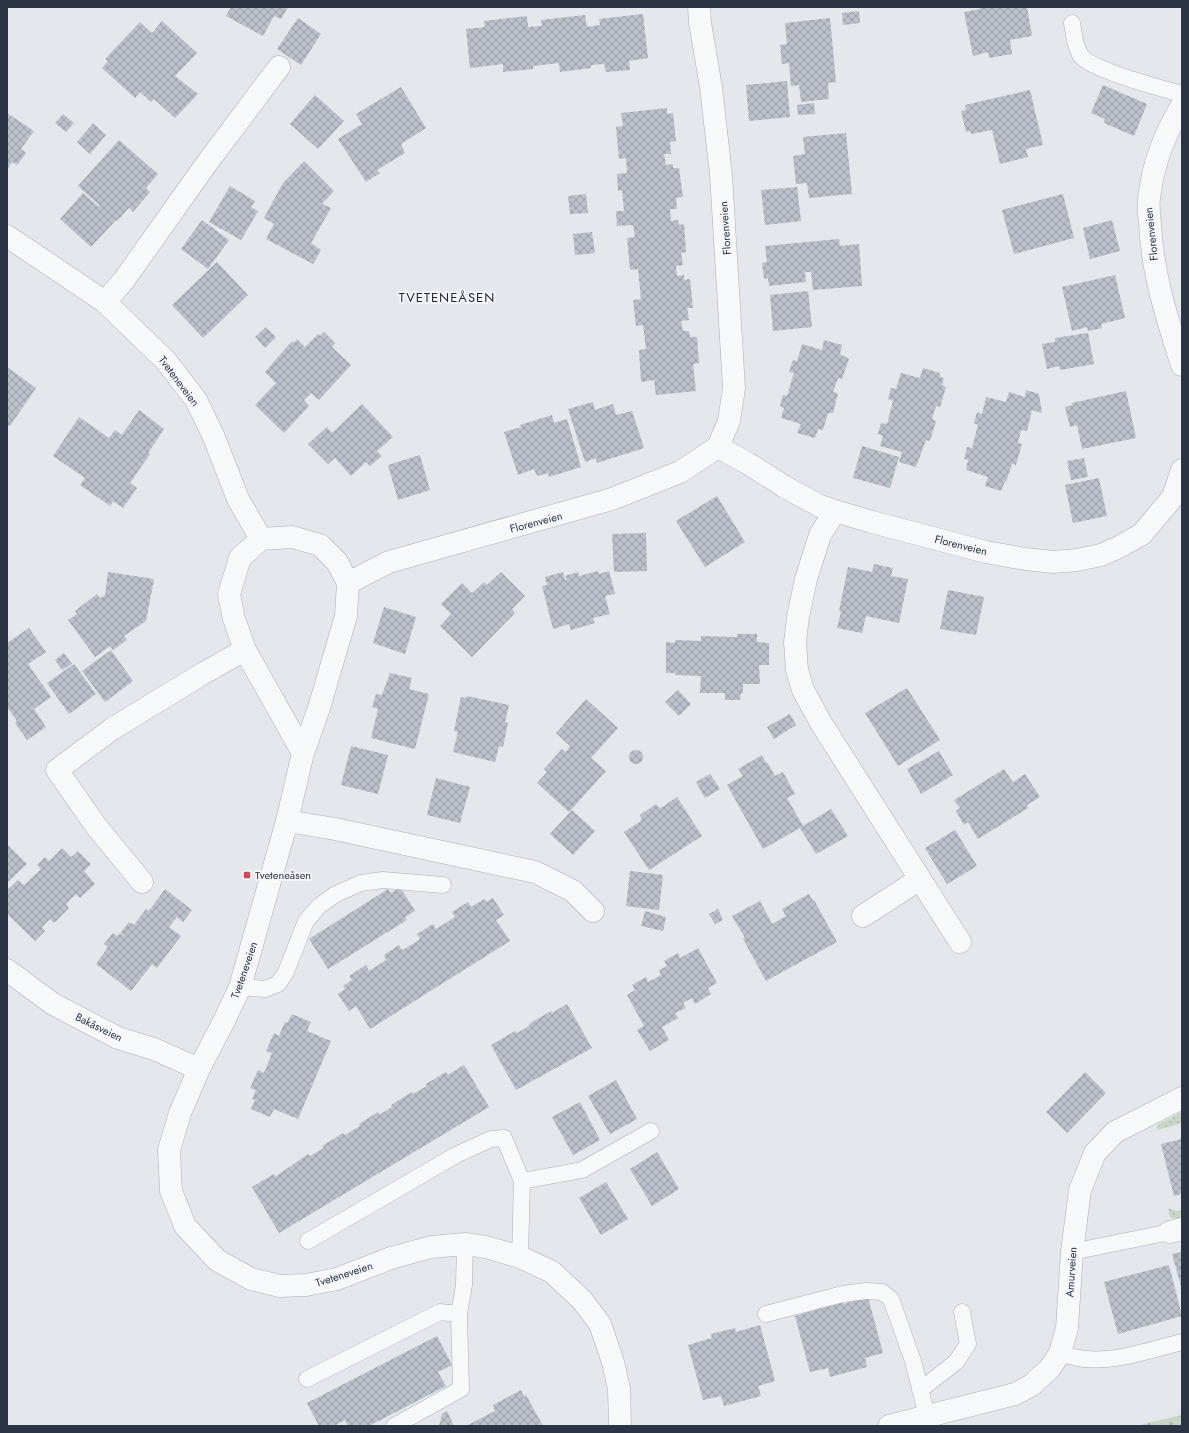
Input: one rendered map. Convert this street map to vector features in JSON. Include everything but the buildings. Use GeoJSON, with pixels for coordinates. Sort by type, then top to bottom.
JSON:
{"type":"FeatureCollection","features":[{"type":"Feature","properties":{"kind":"street","name":"Florenveien"},"geometry":{"type":"LineString","coordinates":[[348,583],[389,562],[620,497],[680,472],[718,447],[729,421],[734,388],[721,175],[711,87],[700,23],[699,7]]}},
{"type":"Feature","properties":{"kind":"street"},"geometry":{"type":"LineString","coordinates":[[105,302],[124,280],[207,163],[279,67]]}},
{"type":"Feature","properties":{"kind":"street","name":"Florenveien"},"geometry":{"type":"LineString","coordinates":[[1182,105],[1168,129],[1158,153],[1148,200],[1150,235],[1154,265],[1171,330],[1182,362]]}},
{"type":"Feature","properties":{"kind":"street","name":"Tveteneveien"},"geometry":{"type":"LineString","coordinates":[[7,236],[105,302],[166,361],[196,400],[213,435],[238,499],[261,539]]}},
{"type":"Feature","properties":{"kind":"street","name":"Florenveien"},"geometry":{"type":"LineString","coordinates":[[718,447],[820,506],[872,522],[986,552],[1025,559],[1054,562],[1101,556],[1142,534],[1173,497],[1182,470]]}},
{"type":"Feature","properties":{"kind":"street"},"geometry":{"type":"LineString","coordinates":[[835,511],[820,535],[806,579],[798,617],[795,642],[798,670],[803,690],[821,722],[960,942]]}},
{"type":"Feature","properties":{"kind":"street"},"geometry":{"type":"LineString","coordinates":[[303,753],[245,650],[234,619],[229,594],[240,558],[261,539],[292,537],[320,545],[337,562],[348,583]]}},
{"type":"Feature","properties":{"kind":"street","name":"Tveteneveien"},"geometry":{"type":"LineString","coordinates":[[348,583],[346,616],[319,708],[303,753],[287,821],[240,987],[199,1069],[180,1113],[169,1150],[171,1191],[185,1226],[217,1260],[251,1280],[280,1286],[306,1286],[337,1278],[391,1258],[431,1247],[465,1244],[486,1247],[520,1257],[552,1272],[582,1300],[600,1324],[613,1362],[619,1389],[620,1426]]}},
{"type":"Feature","properties":{"kind":"street"},"geometry":{"type":"LineString","coordinates":[[142,882],[96,826],[57,770],[112,729],[202,674],[245,650]]}},
{"type":"Feature","properties":{"kind":"street"},"geometry":{"type":"LineString","coordinates":[[287,821],[335,829],[535,872],[572,891],[593,911]]}},
{"type":"Feature","properties":{"kind":"street"},"geometry":{"type":"LineString","coordinates":[[863,916],[920,879]]}},
{"type":"Feature","properties":{"kind":"street","name":"Bakåsveien"},"geometry":{"type":"LineString","coordinates":[[7,970],[53,1004],[118,1038],[154,1049],[199,1069]]}},
{"type":"Feature","properties":{"kind":"street","name":"Amurveien"},"geometry":{"type":"LineString","coordinates":[[889,1426],[934,1419],[1015,1394],[1032,1385],[1050,1368],[1060,1353],[1068,1328],[1072,1252],[1080,1190],[1095,1153],[1115,1132],[1182,1098]]}},
{"type":"Feature","properties":{"kind":"lane"},"geometry":{"type":"LineString","coordinates":[[1072,24],[1076,44],[1082,56],[1093,65],[1134,80],[1182,94]]}},
{"type":"Feature","properties":{"kind":"lane"},"geometry":{"type":"LineString","coordinates":[[240,987],[265,989],[278,984],[286,972],[306,921],[319,906],[336,894],[361,883],[383,880],[443,885]]}},
{"type":"Feature","properties":{"kind":"lane"},"geometry":{"type":"LineString","coordinates":[[522,1181],[582,1170],[651,1131]]}},
{"type":"Feature","properties":{"kind":"lane"},"geometry":{"type":"LineString","coordinates":[[308,1241],[456,1155],[491,1139],[504,1138],[522,1181],[520,1257]]}},
{"type":"Feature","properties":{"kind":"lane"},"geometry":{"type":"LineString","coordinates":[[1072,1252],[1176,1231]]}},
{"type":"Feature","properties":{"kind":"lane"},"geometry":{"type":"LineString","coordinates":[[394,1426],[461,1389],[459,1314],[464,1285],[465,1244]]}},
{"type":"Feature","properties":{"kind":"lane"},"geometry":{"type":"LineString","coordinates":[[766,1314],[843,1294],[866,1291],[882,1292],[891,1299],[913,1361],[920,1390],[934,1419]]}},
{"type":"Feature","properties":{"kind":"lane"},"geometry":{"type":"LineString","coordinates":[[307,1379],[440,1312],[459,1314]]}},
{"type":"Feature","properties":{"kind":"lane"},"geometry":{"type":"LineString","coordinates":[[920,1390],[956,1362],[968,1344],[962,1312]]}},
{"type":"Feature","properties":{"kind":"lane"},"geometry":{"type":"LineString","coordinates":[[1060,1353],[1078,1358],[1117,1358],[1182,1342]]}},
{"type":"Feature","properties":{"kind":"green space"},"geometry":{"type":"Polygon","coordinates":[[[1182,1112],[1182,1123],[1158,1130],[1157,1127],[1159,1124],[1182,1112]]]}},
{"type":"Feature","properties":{"kind":"green space"},"geometry":{"type":"Polygon","coordinates":[[[1168,1208],[1177,1211],[1182,1210],[1182,1221],[1170,1217],[1168,1208]]]}},
{"type":"Feature","properties":{"kind":"green space"},"geometry":{"type":"Polygon","coordinates":[[[1182,1415],[1182,1426],[1139,1426],[1144,1424],[1182,1415]]]}},
{"type":"Feature","properties":{"kind":"place","name":"Tveteneåsen"},"geometry":{"type":"Point","coordinates":[247,875]}},
{"type":"Feature","properties":{"kind":"district","name":"TVETENEÅSEN"},"geometry":{"type":"Point","coordinates":[447,297]}}]}
